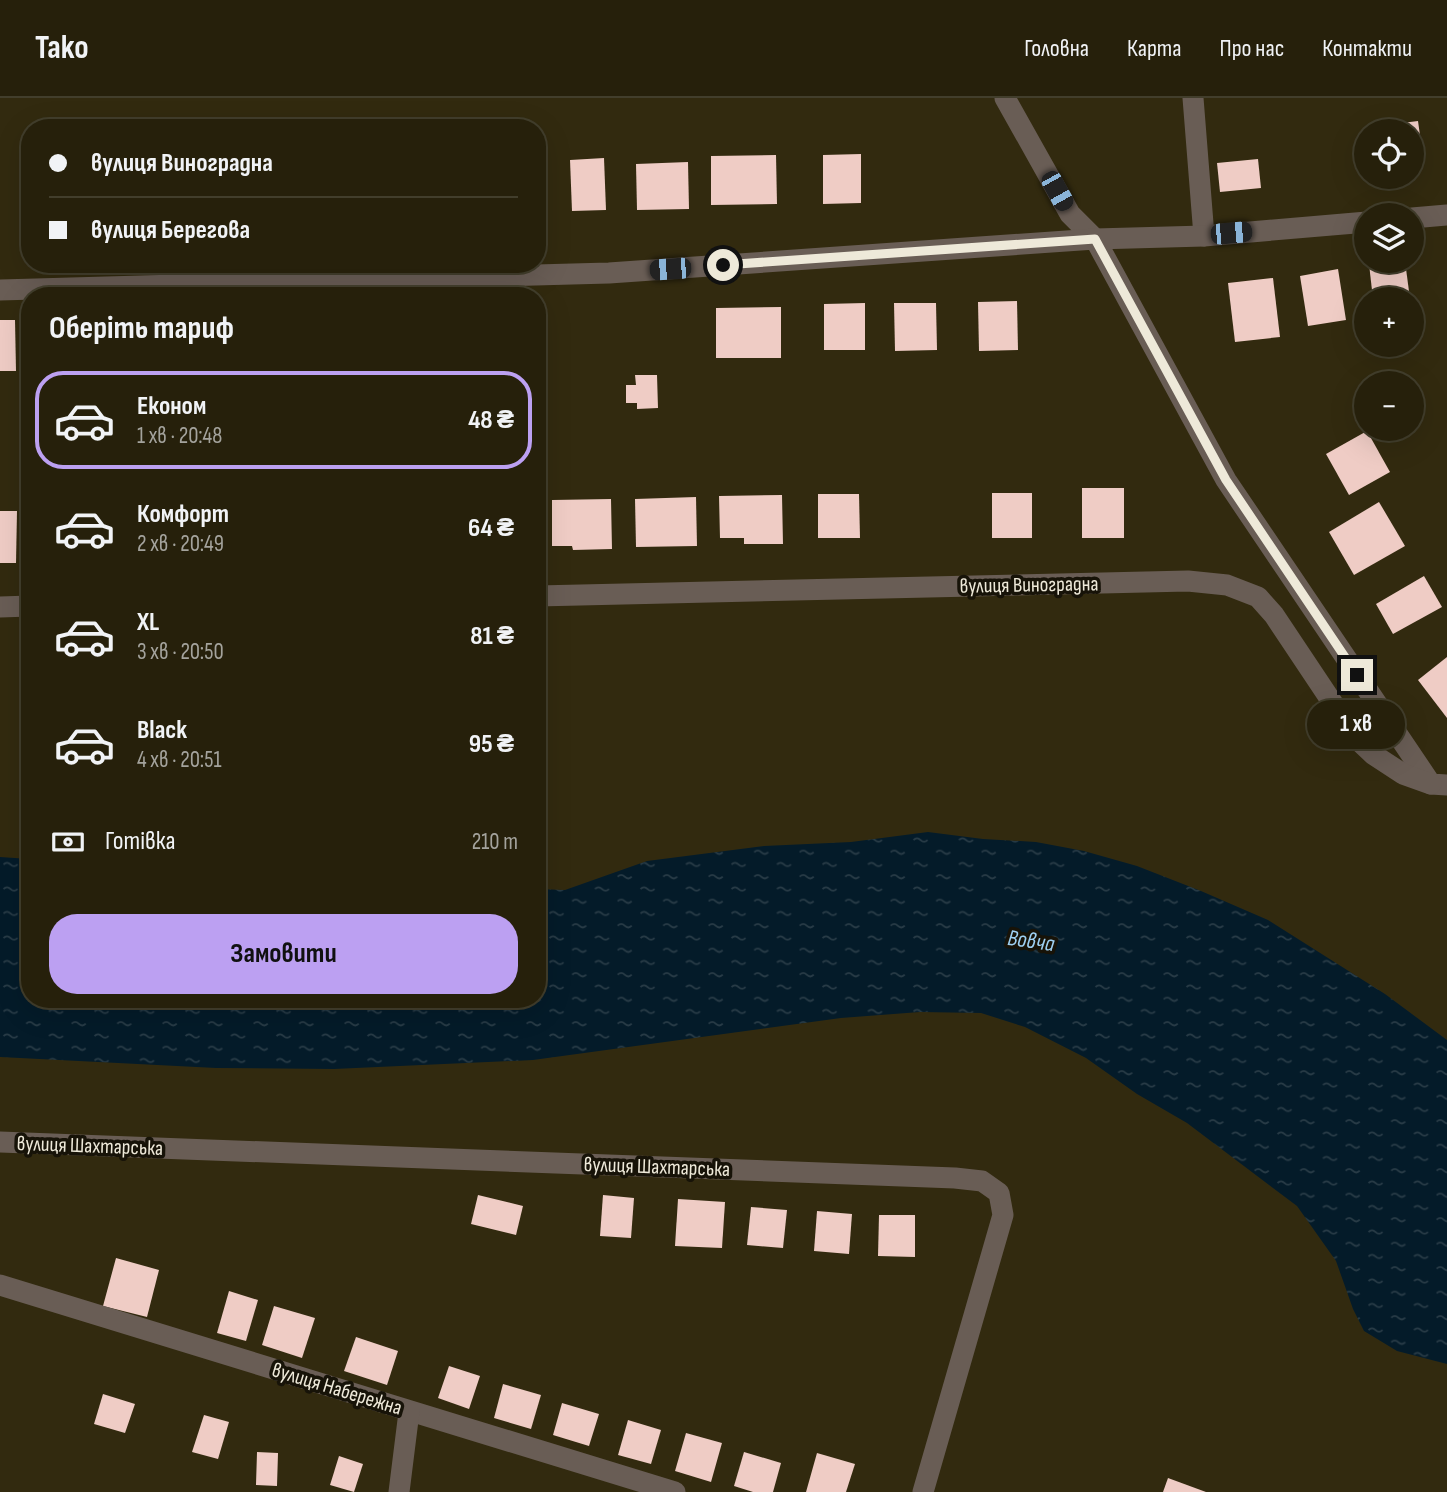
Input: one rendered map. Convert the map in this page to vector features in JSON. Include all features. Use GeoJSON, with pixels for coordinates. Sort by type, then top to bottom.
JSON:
{"type":"FeatureCollection","features":[{"type":"Feature","properties":{"kind":"street"},"geometry":{"type":"LineString","coordinates":[[1005,98],[1070,214],[1095,239],[1226,480],[1439,784]]}},
{"type":"Feature","properties":{"kind":"street"},"geometry":{"type":"LineString","coordinates":[[1193,98],[1203,236]]}},
{"type":"Feature","properties":{"kind":"street"},"geometry":{"type":"LineString","coordinates":[[1424,217],[1447,215]]}},
{"type":"Feature","properties":{"kind":"street"},"geometry":{"type":"LineString","coordinates":[[107,287],[609,273],[1095,239],[1203,236],[1354,223]]}},
{"type":"Feature","properties":{"kind":"street"},"geometry":{"type":"LineString","coordinates":[[0,290],[21,289]]}},
{"type":"Feature","properties":{"kind":"street","name":"вулиця Виноградна"},"geometry":{"type":"LineString","coordinates":[[546,596],[1188,581],[1227,585],[1258,597],[1274,615],[1356,738],[1374,755],[1403,774],[1439,784]]}},
{"type":"Feature","properties":{"kind":"street"},"geometry":{"type":"LineString","coordinates":[[0,607],[21,606]]}},
{"type":"Feature","properties":{"kind":"street","name":"вулиця Шахтарська"},"geometry":{"type":"LineString","coordinates":[[0,1142],[982,1181],[999,1193],[1003,1215],[923,1492]]}},
{"type":"Feature","properties":{"kind":"street","name":"вулиця Набережна"},"geometry":{"type":"LineString","coordinates":[[0,1285],[675,1492]]}},
{"type":"Feature","properties":{"kind":"street"},"geometry":{"type":"LineString","coordinates":[[399,1492],[409,1412]]}},
{"type":"Feature","properties":{"kind":"water","name":"Вовча"},"geometry":{"type":"Polygon","coordinates":[[[928,832],[1036,842],[1084,851],[1137,866],[1268,920],[1385,994],[1447,1040],[1447,1364],[1397,1351],[1364,1331],[1336,1261],[1297,1206],[1187,1123],[1137,1094],[1086,1058],[1025,1027],[981,1013],[920,1012],[841,1018],[533,1060],[334,1069],[216,1068],[0,1057],[0,857],[21,858],[21,1008],[546,1008],[546,889],[565,890],[647,861],[764,846],[851,842],[928,832]]]}},
{"type":"Feature","properties":{"kind":"building"},"geometry":{"type":"Polygon","coordinates":[[[861,154],[861,203],[823,204],[823,155],[861,154]]]}},
{"type":"Feature","properties":{"kind":"building"},"geometry":{"type":"Polygon","coordinates":[[[776,155],[777,204],[711,205],[711,156],[776,155]]]}},
{"type":"Feature","properties":{"kind":"building"},"geometry":{"type":"Polygon","coordinates":[[[604,158],[606,210],[572,211],[570,160],[604,158]]]}},
{"type":"Feature","properties":{"kind":"building"},"geometry":{"type":"Polygon","coordinates":[[[1258,159],[1261,188],[1220,192],[1217,163],[1258,159]]]}},
{"type":"Feature","properties":{"kind":"building"},"geometry":{"type":"Polygon","coordinates":[[[688,162],[689,209],[637,210],[636,164],[688,162]]]}},
{"type":"Feature","properties":{"kind":"building"},"geometry":{"type":"Polygon","coordinates":[[[1338,269],[1346,320],[1308,326],[1300,276],[1338,269]]]}},
{"type":"Feature","properties":{"kind":"building"},"geometry":{"type":"Polygon","coordinates":[[[1370,273],[1407,273],[1408,287],[1372,287],[1370,273]]]}},
{"type":"Feature","properties":{"kind":"building"},"geometry":{"type":"Polygon","coordinates":[[[1273,278],[1280,337],[1235,342],[1228,283],[1273,278]]]}},
{"type":"Feature","properties":{"kind":"building"},"geometry":{"type":"Polygon","coordinates":[[[1017,301],[1018,350],[979,351],[978,302],[1017,301]]]}},
{"type":"Feature","properties":{"kind":"building"},"geometry":{"type":"Polygon","coordinates":[[[865,303],[865,350],[824,350],[824,304],[865,303]]]}},
{"type":"Feature","properties":{"kind":"building"},"geometry":{"type":"Polygon","coordinates":[[[894,303],[936,303],[937,350],[895,351],[894,303]]]}},
{"type":"Feature","properties":{"kind":"building"},"geometry":{"type":"Polygon","coordinates":[[[781,307],[781,358],[716,358],[716,308],[781,307]]]}},
{"type":"Feature","properties":{"kind":"building"},"geometry":{"type":"Polygon","coordinates":[[[0,320],[15,320],[16,371],[0,371],[0,320]]]}},
{"type":"Feature","properties":{"kind":"building"},"geometry":{"type":"Polygon","coordinates":[[[635,375],[657,375],[658,408],[637,409],[637,403],[626,403],[626,385],[636,385],[635,375]]]}},
{"type":"Feature","properties":{"kind":"building"},"geometry":{"type":"Polygon","coordinates":[[[1354,438],[1354,441],[1373,441],[1390,472],[1349,495],[1326,454],[1354,438]]]}},
{"type":"Feature","properties":{"kind":"building"},"geometry":{"type":"Polygon","coordinates":[[[1082,488],[1124,488],[1124,538],[1082,538],[1082,488]]]}},
{"type":"Feature","properties":{"kind":"building"},"geometry":{"type":"Polygon","coordinates":[[[992,493],[1032,493],[1032,538],[992,538],[992,493]]]}},
{"type":"Feature","properties":{"kind":"building"},"geometry":{"type":"Polygon","coordinates":[[[818,494],[859,494],[860,538],[818,538],[818,494]]]}},
{"type":"Feature","properties":{"kind":"building"},"geometry":{"type":"Polygon","coordinates":[[[782,495],[783,544],[744,544],[744,538],[720,538],[719,496],[782,495]]]}},
{"type":"Feature","properties":{"kind":"building"},"geometry":{"type":"Polygon","coordinates":[[[696,497],[697,546],[636,547],[635,499],[696,497]]]}},
{"type":"Feature","properties":{"kind":"building"},"geometry":{"type":"Polygon","coordinates":[[[611,499],[612,549],[573,550],[572,546],[552,546],[552,500],[611,499]]]}},
{"type":"Feature","properties":{"kind":"building"},"geometry":{"type":"Polygon","coordinates":[[[1379,502],[1405,546],[1354,575],[1329,532],[1379,502]]]}},
{"type":"Feature","properties":{"kind":"building"},"geometry":{"type":"Polygon","coordinates":[[[0,511],[17,511],[16,563],[0,563],[0,511]]]}},
{"type":"Feature","properties":{"kind":"building"},"geometry":{"type":"Polygon","coordinates":[[[1424,576],[1442,607],[1393,634],[1376,604],[1424,576]]]}},
{"type":"Feature","properties":{"kind":"building"},"geometry":{"type":"Polygon","coordinates":[[[1447,657],[1447,718],[1418,680],[1447,657]]]}},
{"type":"Feature","properties":{"kind":"building"},"geometry":{"type":"Polygon","coordinates":[[[478,1195],[523,1206],[516,1235],[471,1224],[478,1195]]]}},
{"type":"Feature","properties":{"kind":"building"},"geometry":{"type":"Polygon","coordinates":[[[603,1195],[634,1198],[631,1238],[600,1236],[603,1195]]]}},
{"type":"Feature","properties":{"kind":"building"},"geometry":{"type":"Polygon","coordinates":[[[678,1199],[725,1202],[722,1248],[675,1246],[678,1199]]]}},
{"type":"Feature","properties":{"kind":"building"},"geometry":{"type":"Polygon","coordinates":[[[751,1207],[787,1210],[783,1248],[747,1245],[751,1207]]]}},
{"type":"Feature","properties":{"kind":"building"},"geometry":{"type":"Polygon","coordinates":[[[817,1211],[852,1214],[849,1254],[814,1251],[817,1211]]]}},
{"type":"Feature","properties":{"kind":"building"},"geometry":{"type":"Polygon","coordinates":[[[879,1215],[915,1215],[915,1257],[878,1256],[879,1215]]]}},
{"type":"Feature","properties":{"kind":"building"},"geometry":{"type":"Polygon","coordinates":[[[116,1258],[159,1270],[147,1317],[103,1306],[116,1258]]]}},
{"type":"Feature","properties":{"kind":"building"},"geometry":{"type":"Polygon","coordinates":[[[229,1291],[258,1300],[246,1341],[217,1333],[229,1291]]]}},
{"type":"Feature","properties":{"kind":"building"},"geometry":{"type":"Polygon","coordinates":[[[274,1306],[315,1318],[302,1358],[262,1345],[274,1306]]]}},
{"type":"Feature","properties":{"kind":"building"},"geometry":{"type":"Polygon","coordinates":[[[356,1337],[398,1351],[387,1385],[344,1371],[356,1337]]]}},
{"type":"Feature","properties":{"kind":"building"},"geometry":{"type":"Polygon","coordinates":[[[449,1366],[480,1376],[469,1409],[438,1398],[449,1366]]]}},
{"type":"Feature","properties":{"kind":"building"},"geometry":{"type":"Polygon","coordinates":[[[503,1384],[541,1395],[531,1429],[494,1418],[503,1384]]]}},
{"type":"Feature","properties":{"kind":"building"},"geometry":{"type":"Polygon","coordinates":[[[103,1394],[135,1404],[125,1433],[94,1424],[103,1394]]]}},
{"type":"Feature","properties":{"kind":"building"},"geometry":{"type":"Polygon","coordinates":[[[562,1403],[599,1414],[589,1446],[553,1435],[562,1403]]]}},
{"type":"Feature","properties":{"kind":"building"},"geometry":{"type":"Polygon","coordinates":[[[204,1415],[229,1422],[218,1459],[192,1452],[204,1415]]]}},
{"type":"Feature","properties":{"kind":"building"},"geometry":{"type":"Polygon","coordinates":[[[628,1420],[661,1430],[651,1464],[618,1455],[628,1420]]]}},
{"type":"Feature","properties":{"kind":"building"},"geometry":{"type":"Polygon","coordinates":[[[686,1433],[722,1443],[711,1482],[675,1471],[686,1433]]]}},
{"type":"Feature","properties":{"kind":"building"},"geometry":{"type":"Polygon","coordinates":[[[257,1452],[278,1453],[277,1486],[256,1485],[257,1452]]]}},
{"type":"Feature","properties":{"kind":"building"},"geometry":{"type":"Polygon","coordinates":[[[744,1452],[781,1463],[773,1492],[753,1492],[734,1486],[744,1452]]]}},
{"type":"Feature","properties":{"kind":"building"},"geometry":{"type":"Polygon","coordinates":[[[817,1453],[855,1464],[846,1492],[806,1492],[817,1453]]]}},
{"type":"Feature","properties":{"kind":"building"},"geometry":{"type":"Polygon","coordinates":[[[339,1456],[363,1464],[354,1492],[330,1485],[339,1456]]]}},
{"type":"Feature","properties":{"kind":"building"},"geometry":{"type":"Polygon","coordinates":[[[1168,1478],[1206,1492],[1163,1492],[1168,1478]]]}},
{"type":"Feature","properties":{"kind":"route"},"geometry":{"type":"LineString","coordinates":[[723,265],[1095,239],[1226,480],[1357,675]]}}]}
